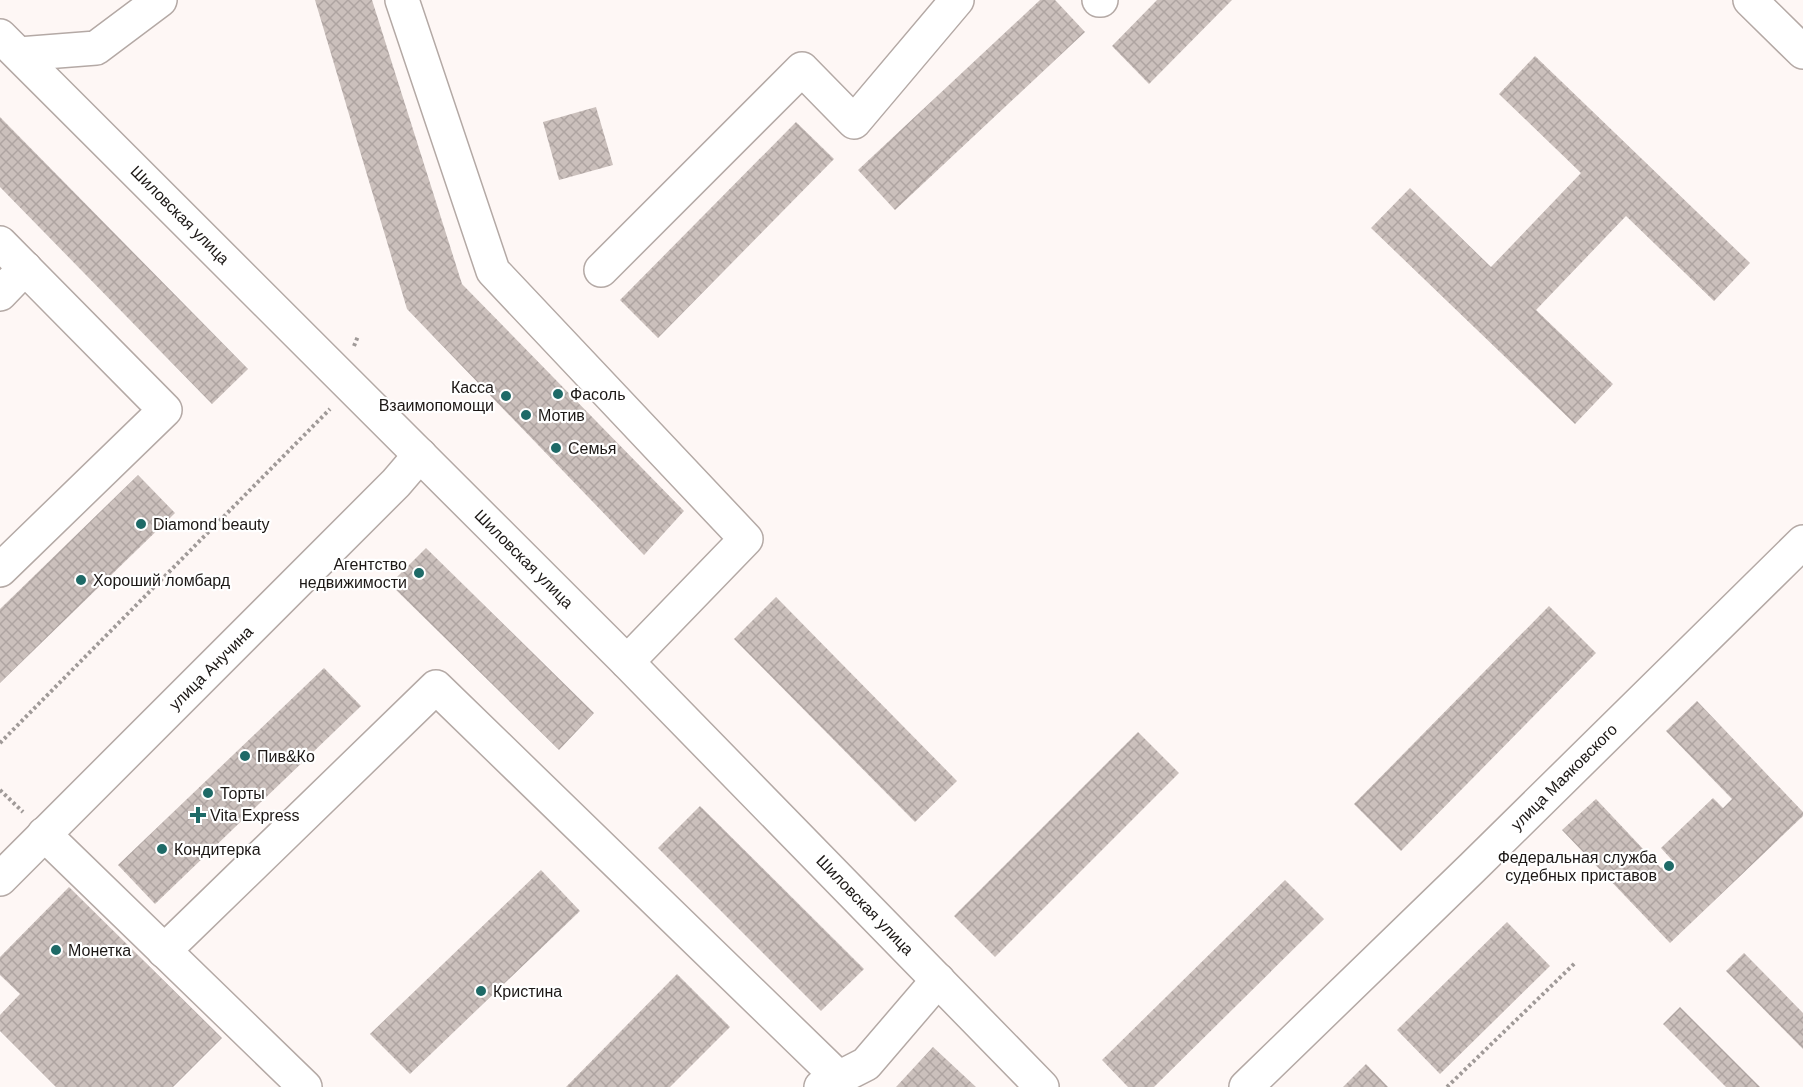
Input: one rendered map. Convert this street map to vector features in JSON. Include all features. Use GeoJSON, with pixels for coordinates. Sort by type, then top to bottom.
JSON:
{"type":"FeatureCollection","features":[{"type":"Feature","properties":{"kind":"street"},"geometry":{"type":"LineString","coordinates":[[9,45],[96,48],[160,0]]}},
{"type":"Feature","properties":{"kind":"street"},"geometry":{"type":"LineString","coordinates":[[601,270],[802,69],[854,122],[957,0]]}},
{"type":"Feature","properties":{"kind":"street"},"geometry":{"type":"LineString","coordinates":[[1750,0],[1803,52]]}},
{"type":"Feature","properties":{"kind":"street"},"geometry":{"type":"LineString","coordinates":[[411,3],[493,271],[746,539],[627,662]]}},
{"type":"Feature","properties":{"kind":"street","name":"Шиловская улица"},"geometry":{"type":"LineString","coordinates":[[9,45],[627,662],[1042,1087]]}},
{"type":"Feature","properties":{"kind":"street"},"geometry":{"type":"LineString","coordinates":[[0,243],[165,410],[0,570]]}},
{"type":"Feature","properties":{"kind":"street"},"geometry":{"type":"LineString","coordinates":[[0,294],[25,268]]}},
{"type":"Feature","properties":{"kind":"street","name":"улица Анучина"},"geometry":{"type":"LineString","coordinates":[[0,879],[396,483],[420,455]]}},
{"type":"Feature","properties":{"kind":"street","name":"улица Маяковского"},"geometry":{"type":"LineString","coordinates":[[1246,1087],[1803,542]]}},
{"type":"Feature","properties":{"kind":"street"},"geometry":{"type":"LineString","coordinates":[[164,951],[436,687],[830,1082],[866,1064],[938,980]]}},
{"type":"Feature","properties":{"kind":"street"},"geometry":{"type":"LineString","coordinates":[[45,834],[305,1087]]}},
{"type":"Feature","properties":{"kind":"path"},"geometry":{"type":"LineString","coordinates":[[0,743],[328,413],[358,336]]}},
{"type":"Feature","properties":{"kind":"path"},"geometry":{"type":"LineString","coordinates":[[1447,1087],[1575,963]]}},
{"type":"Feature","properties":{"kind":"building"},"geometry":{"type":"Polygon","coordinates":[[[315,0],[372,0],[462,284],[684,511],[644,555],[407,309],[315,0]]]}},
{"type":"Feature","properties":{"kind":"building"},"geometry":{"type":"Polygon","coordinates":[[[1040,0],[1055,0],[1085,32],[895,210],[858,170],[1040,0]]]}},
{"type":"Feature","properties":{"kind":"building"},"geometry":{"type":"Polygon","coordinates":[[[1157,0],[1232,0],[1149,84],[1112,46],[1157,0]]]}},
{"type":"Feature","properties":{"kind":"building"},"geometry":{"type":"Polygon","coordinates":[[[1535,56],[1750,263],[1714,301],[1626,216],[1536,310],[1613,384],[1575,424],[1371,228],[1410,188],[1491,267],[1581,173],[1499,94],[1535,56]]]}},
{"type":"Feature","properties":{"kind":"building"},"geometry":{"type":"Polygon","coordinates":[[[596,107],[613,165],[559,180],[543,122],[596,107]]]}},
{"type":"Feature","properties":{"kind":"building"},"geometry":{"type":"Polygon","coordinates":[[[0,117],[248,369],[212,404],[0,187],[0,117]]]}},
{"type":"Feature","properties":{"kind":"building"},"geometry":{"type":"Polygon","coordinates":[[[796,122],[834,159],[658,338],[620,300],[796,122]]]}},
{"type":"Feature","properties":{"kind":"building"},"geometry":{"type":"Polygon","coordinates":[[[138,475],[175,513],[0,683],[0,609],[138,475]]]}},
{"type":"Feature","properties":{"kind":"building"},"geometry":{"type":"Polygon","coordinates":[[[426,548],[594,713],[559,750],[390,584],[426,548]]]}},
{"type":"Feature","properties":{"kind":"building"},"geometry":{"type":"Polygon","coordinates":[[[776,597],[957,781],[915,822],[734,639],[776,597]]]}},
{"type":"Feature","properties":{"kind":"building"},"geometry":{"type":"Polygon","coordinates":[[[1549,606],[1596,653],[1401,851],[1354,804],[1549,606]]]}},
{"type":"Feature","properties":{"kind":"building"},"geometry":{"type":"Polygon","coordinates":[[[324,668],[361,706],[155,904],[118,865],[324,668]]]}},
{"type":"Feature","properties":{"kind":"building"},"geometry":{"type":"Polygon","coordinates":[[[1697,701],[1803,812],[1803,816],[1670,943],[1562,830],[1596,799],[1661,868],[1671,859],[1661,848],[1713,798],[1723,808],[1732,799],[1666,731],[1697,701]]]}},
{"type":"Feature","properties":{"kind":"building"},"geometry":{"type":"Polygon","coordinates":[[[1138,732],[1179,773],[995,957],[954,916],[1138,732]]]}},
{"type":"Feature","properties":{"kind":"building"},"geometry":{"type":"Polygon","coordinates":[[[700,806],[864,969],[821,1011],[658,848],[700,806]]]}},
{"type":"Feature","properties":{"kind":"building"},"geometry":{"type":"Polygon","coordinates":[[[541,870],[580,911],[410,1074],[370,1034],[541,870]]]}},
{"type":"Feature","properties":{"kind":"building"},"geometry":{"type":"Polygon","coordinates":[[[1285,880],[1324,919],[1154,1087],[1128,1087],[1102,1060],[1285,880]]]}},
{"type":"Feature","properties":{"kind":"building"},"geometry":{"type":"Polygon","coordinates":[[[69,887],[222,1038],[173,1087],[56,1087],[0,1031],[0,1015],[20,994],[0,975],[0,957],[69,887]]]}},
{"type":"Feature","properties":{"kind":"building"},"geometry":{"type":"Polygon","coordinates":[[[1507,922],[1550,966],[1440,1074],[1397,1030],[1507,922]]]}},
{"type":"Feature","properties":{"kind":"building"},"geometry":{"type":"Polygon","coordinates":[[[1744,953],[1803,1013],[1803,1049],[1726,971],[1744,953]]]}},
{"type":"Feature","properties":{"kind":"building"},"geometry":{"type":"Polygon","coordinates":[[[677,974],[730,1027],[670,1087],[566,1087],[677,974]]]}},
{"type":"Feature","properties":{"kind":"building"},"geometry":{"type":"Polygon","coordinates":[[[1680,1007],[1760,1087],[1726,1087],[1663,1024],[1680,1007]]]}},
{"type":"Feature","properties":{"kind":"building"},"geometry":{"type":"Polygon","coordinates":[[[933,1047],[976,1087],[896,1087],[933,1047]]]}},
{"type":"Feature","properties":{"kind":"building"},"geometry":{"type":"Polygon","coordinates":[[[1366,1064],[1388,1087],[1343,1087],[1366,1064]]]}},
{"type":"Feature","properties":{"kind":"place","name":"Фасоль"},"geometry":{"type":"Point","coordinates":[558,394]}},
{"type":"Feature","properties":{"kind":"place","name":"Касса Взаимопомощи"},"geometry":{"type":"Point","coordinates":[506,396]}},
{"type":"Feature","properties":{"kind":"place","name":"Мотив"},"geometry":{"type":"Point","coordinates":[526,415]}},
{"type":"Feature","properties":{"kind":"place","name":"Семья"},"geometry":{"type":"Point","coordinates":[556,448]}},
{"type":"Feature","properties":{"kind":"place","name":"Diamond beauty"},"geometry":{"type":"Point","coordinates":[141,524]}},
{"type":"Feature","properties":{"kind":"place","name":"Агентство недвижимости"},"geometry":{"type":"Point","coordinates":[419,573]}},
{"type":"Feature","properties":{"kind":"place","name":"Хороший ломбард"},"geometry":{"type":"Point","coordinates":[81,580]}},
{"type":"Feature","properties":{"kind":"place","name":"Пив&Ко"},"geometry":{"type":"Point","coordinates":[245,756]}},
{"type":"Feature","properties":{"kind":"place","name":"Торты"},"geometry":{"type":"Point","coordinates":[208,793]}},
{"type":"Feature","properties":{"kind":"place","name":"Vita Express"},"geometry":{"type":"Point","coordinates":[198,815]}},
{"type":"Feature","properties":{"kind":"place","name":"Кондитерка"},"geometry":{"type":"Point","coordinates":[162,849]}},
{"type":"Feature","properties":{"kind":"place","name":"Федеральная служба судебных приставов"},"geometry":{"type":"Point","coordinates":[1669,866]}},
{"type":"Feature","properties":{"kind":"place","name":"Монетка"},"geometry":{"type":"Point","coordinates":[56,950]}},
{"type":"Feature","properties":{"kind":"place","name":"Кристина"},"geometry":{"type":"Point","coordinates":[481,991]}}]}
